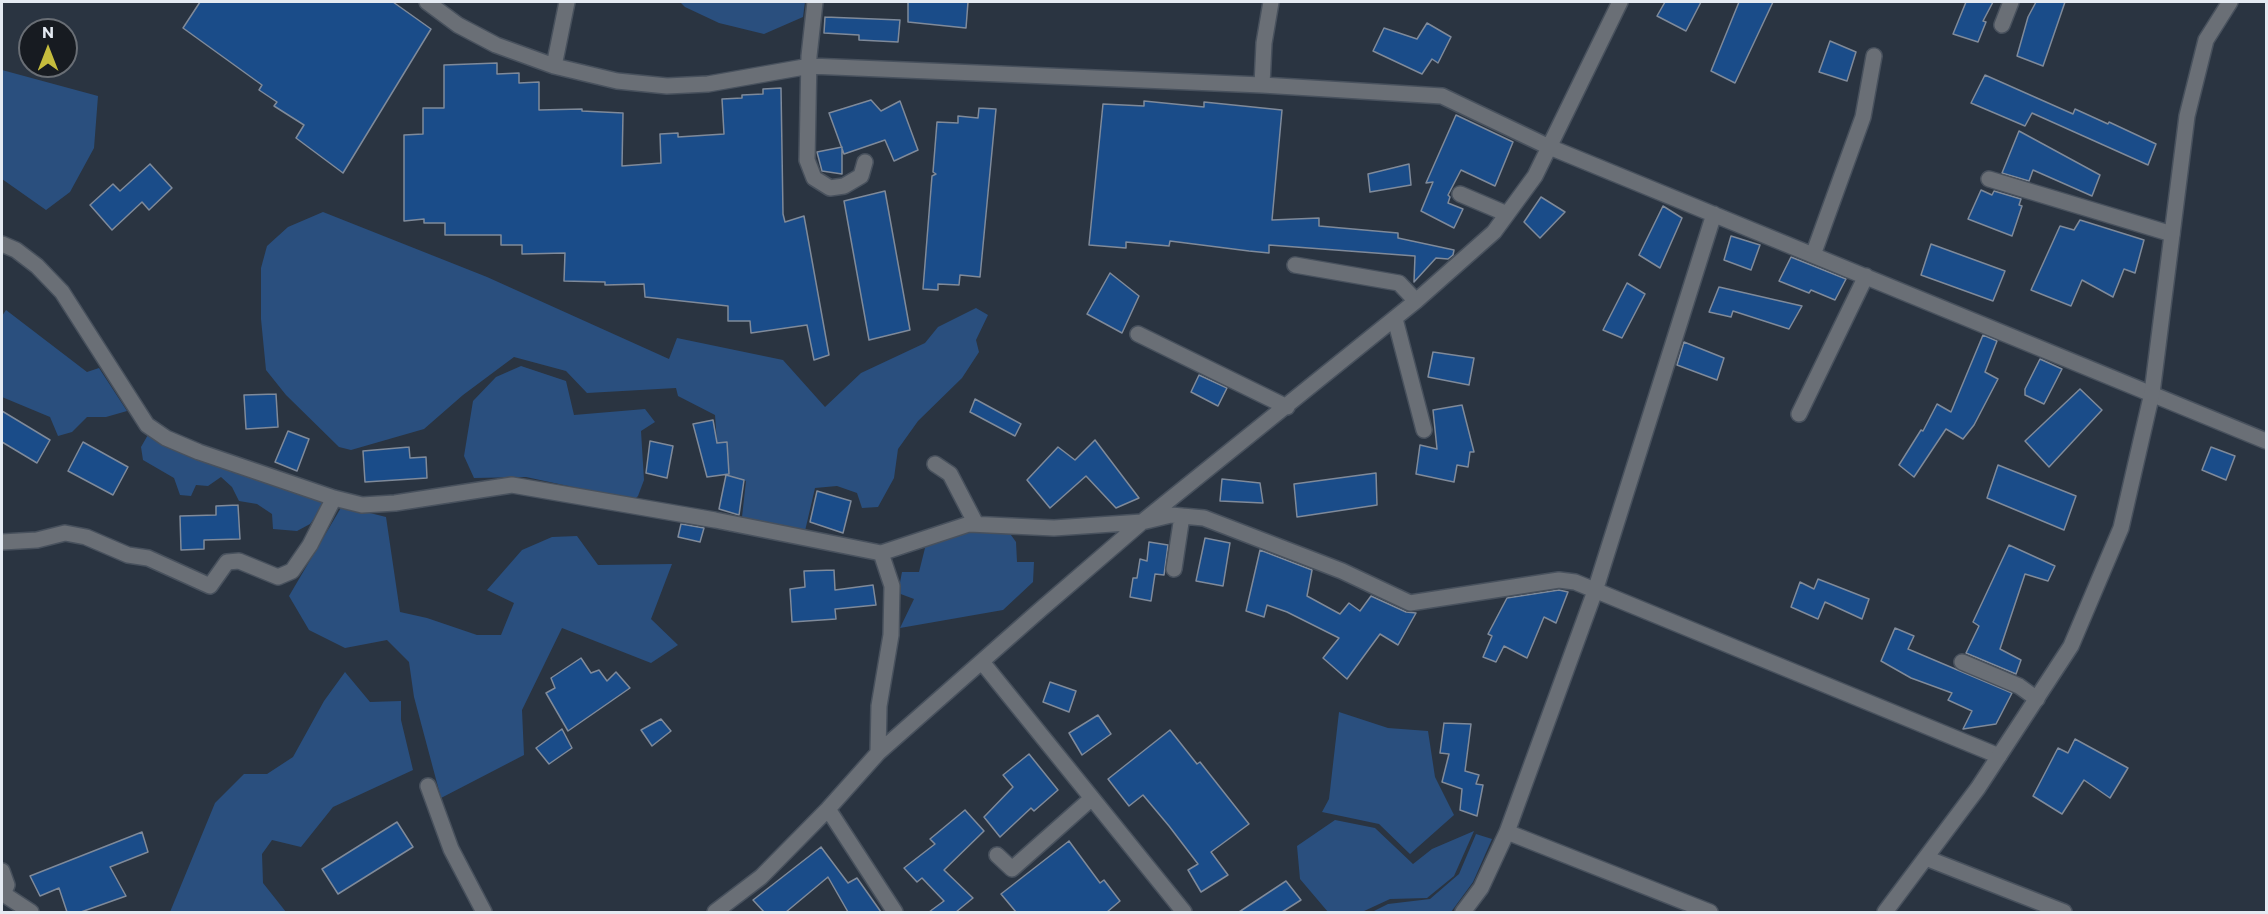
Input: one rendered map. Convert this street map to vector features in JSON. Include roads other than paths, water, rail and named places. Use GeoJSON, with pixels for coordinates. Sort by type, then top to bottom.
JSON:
{"type":"FeatureCollection","features":[{"type":"Feature","properties":{"kind":"street"},"geometry":{"type":"LineString","coordinates":[[428,2],[458,25],[496,45],[554,66],[617,81],[667,86],[708,84],[810,66],[1262,85],[1442,96],[1547,146],[2266,441]]}},
{"type":"Feature","properties":{"kind":"street"},"geometry":{"type":"LineString","coordinates":[[554,66],[567,2]]}},
{"type":"Feature","properties":{"kind":"street"},"geometry":{"type":"LineString","coordinates":[[815,2],[807,160],[814,178],[830,188],[844,186],[861,176],[865,162]]}},
{"type":"Feature","properties":{"kind":"street"},"geometry":{"type":"LineString","coordinates":[[1262,85],[1271,2]]}},
{"type":"Feature","properties":{"kind":"street"},"geometry":{"type":"LineString","coordinates":[[715,912],[761,877],[828,809],[878,753],[1142,522],[1395,319],[1494,232],[1535,176],[1547,146],[1620,2]]}},
{"type":"Feature","properties":{"kind":"street"},"geometry":{"type":"LineString","coordinates":[[2002,25],[2011,2]]}},
{"type":"Feature","properties":{"kind":"street"},"geometry":{"type":"LineString","coordinates":[[1885,912],[1999,756],[2071,646],[2121,528],[2152,393],[2187,116],[2206,40],[2230,2]]}},
{"type":"Feature","properties":{"kind":"street"},"geometry":{"type":"LineString","coordinates":[[1813,255],[1863,117],[1874,56]]}},
{"type":"Feature","properties":{"kind":"street"},"geometry":{"type":"LineString","coordinates":[[1989,179],[2172,234]]}},
{"type":"Feature","properties":{"kind":"street"},"geometry":{"type":"LineString","coordinates":[[1460,194],[1507,214]]}},
{"type":"Feature","properties":{"kind":"street"},"geometry":{"type":"LineString","coordinates":[[1463,912],[1481,888],[1507,832],[1595,591],[1714,214]]}},
{"type":"Feature","properties":{"kind":"street"},"geometry":{"type":"LineString","coordinates":[[2,244],[16,250],[62,292],[147,425],[166,438],[199,452],[334,498],[362,505],[395,503],[512,485],[715,520],[881,553],[969,524],[1054,528],[1142,522],[1171,515],[1204,518],[1342,571],[1410,603],[1559,580],[1575,582],[1999,756]]}},
{"type":"Feature","properties":{"kind":"street"},"geometry":{"type":"LineString","coordinates":[[1295,265],[1399,283],[1416,301]]}},
{"type":"Feature","properties":{"kind":"street"},"geometry":{"type":"LineString","coordinates":[[1799,414],[1866,276]]}},
{"type":"Feature","properties":{"kind":"street"},"geometry":{"type":"LineString","coordinates":[[1395,319],[1424,430]]}},
{"type":"Feature","properties":{"kind":"street"},"geometry":{"type":"LineString","coordinates":[[1138,334],[1287,407]]}},
{"type":"Feature","properties":{"kind":"street"},"geometry":{"type":"LineString","coordinates":[[935,464],[950,474],[976,524]]}},
{"type":"Feature","properties":{"kind":"street"},"geometry":{"type":"LineString","coordinates":[[2,542],[37,540],[65,533],[86,537],[129,555],[148,558],[210,586],[227,562],[239,561],[278,577],[292,571],[310,545],[334,498]]}},
{"type":"Feature","properties":{"kind":"street"},"geometry":{"type":"LineString","coordinates":[[1174,569],[1182,516]]}},
{"type":"Feature","properties":{"kind":"street"},"geometry":{"type":"LineString","coordinates":[[878,753],[879,706],[891,625],[892,586],[881,553]]}},
{"type":"Feature","properties":{"kind":"street"},"geometry":{"type":"LineString","coordinates":[[982,662],[1184,912]]}},
{"type":"Feature","properties":{"kind":"street"},"geometry":{"type":"LineString","coordinates":[[1962,662],[2019,686],[2037,699]]}},
{"type":"Feature","properties":{"kind":"street"},"geometry":{"type":"LineString","coordinates":[[428,786],[451,849],[484,912]]}},
{"type":"Feature","properties":{"kind":"street"},"geometry":{"type":"LineString","coordinates":[[997,855],[1012,869],[1092,798]]}},
{"type":"Feature","properties":{"kind":"street"},"geometry":{"type":"LineString","coordinates":[[828,809],[895,912]]}},
{"type":"Feature","properties":{"kind":"street"},"geometry":{"type":"LineString","coordinates":[[1507,832],[1710,912]]}},
{"type":"Feature","properties":{"kind":"street"},"geometry":{"type":"LineString","coordinates":[[1926,858],[2020,905],[2064,912]]}},
{"type":"Feature","properties":{"kind":"street"},"geometry":{"type":"LineString","coordinates":[[2,872],[7,885],[2,893],[31,912]]}}]}
